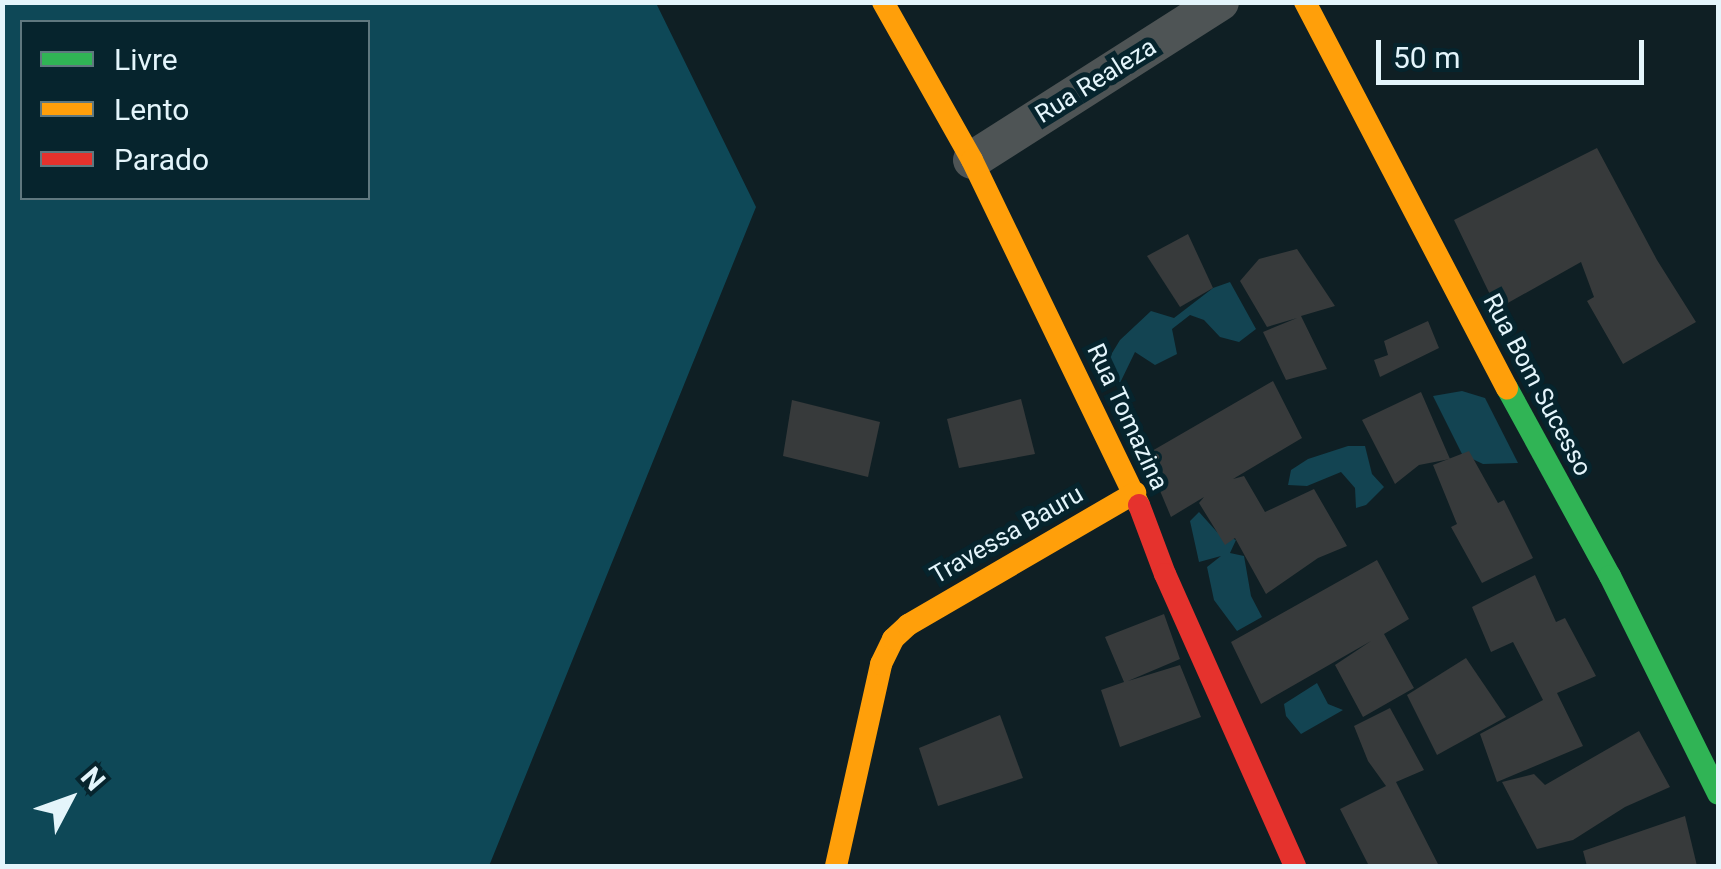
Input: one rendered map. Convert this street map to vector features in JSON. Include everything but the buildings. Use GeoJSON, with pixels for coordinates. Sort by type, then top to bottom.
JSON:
{"type":"FeatureCollection","features":[{"type":"Feature","properties":{"kind":"street","name":"Rua Tomazina"},"geometry":{"type":"LineString","coordinates":[[884,2],[972,160],[1135,493],[1165,574],[1295,866]]}},
{"type":"Feature","properties":{"kind":"street","name":"Rua Realeza"},"geometry":{"type":"LineString","coordinates":[[972,160],[1220,2]]}},
{"type":"Feature","properties":{"kind":"street","name":"Rua Bom Sucesso"},"geometry":{"type":"LineString","coordinates":[[1305,2],[1553,477],[1610,576],[1718,794]]}},
{"type":"Feature","properties":{"kind":"street","name":"Travessa Bauru"},"geometry":{"type":"LineString","coordinates":[[836,866],[881,664],[893,639],[908,624],[1135,493]]}},
{"type":"Feature","properties":{"kind":"shaded area"},"geometry":{"type":"Polygon","coordinates":[[[2,3],[656,3],[756,207],[489,866],[3,866],[2,3]]]}},
{"type":"Feature","properties":{"kind":"shaded area"},"geometry":{"type":"Polygon","coordinates":[[[1230,282],[1256,329],[1239,342],[1220,337],[1204,320],[1190,315],[1172,329],[1177,354],[1155,365],[1135,352],[1120,383],[1106,363],[1120,340],[1151,311],[1174,318],[1213,288],[1230,282]]]}},
{"type":"Feature","properties":{"kind":"shaded area"},"geometry":{"type":"Polygon","coordinates":[[[1462,391],[1485,398],[1518,463],[1483,464],[1462,454],[1433,396],[1462,391]]]}},
{"type":"Feature","properties":{"kind":"shaded area"},"geometry":{"type":"Polygon","coordinates":[[[1348,446],[1365,446],[1372,474],[1384,487],[1366,505],[1356,508],[1355,488],[1341,472],[1307,486],[1288,485],[1291,470],[1308,459],[1348,446]]]}},
{"type":"Feature","properties":{"kind":"shaded area"},"geometry":{"type":"Polygon","coordinates":[[[1199,512],[1217,532],[1236,540],[1230,553],[1244,556],[1251,596],[1262,617],[1237,631],[1214,600],[1207,567],[1221,556],[1199,562],[1190,521],[1199,512]]]}},
{"type":"Feature","properties":{"kind":"shaded area"},"geometry":{"type":"Polygon","coordinates":[[[1317,683],[1328,704],[1343,710],[1301,734],[1286,716],[1284,704],[1317,683]]]}},
{"type":"Feature","properties":{"kind":"traffic: fast"},"geometry":{"type":"LineString","coordinates":[[1507,388],[1610,576],[1718,794]]}},
{"type":"Feature","properties":{"kind":"traffic: slow"},"geometry":{"type":"LineString","coordinates":[[883,2],[972,160],[1139,505]]}},
{"type":"Feature","properties":{"kind":"traffic: slow"},"geometry":{"type":"LineString","coordinates":[[1305,2],[1507,388]]}},
{"type":"Feature","properties":{"kind":"traffic: slow"},"geometry":{"type":"LineString","coordinates":[[836,866],[881,664],[893,639],[908,625],[1135,493]]}},
{"type":"Feature","properties":{"kind":"traffic: jam"},"geometry":{"type":"LineString","coordinates":[[1139,505],[1165,574],[1295,866]]}}]}
